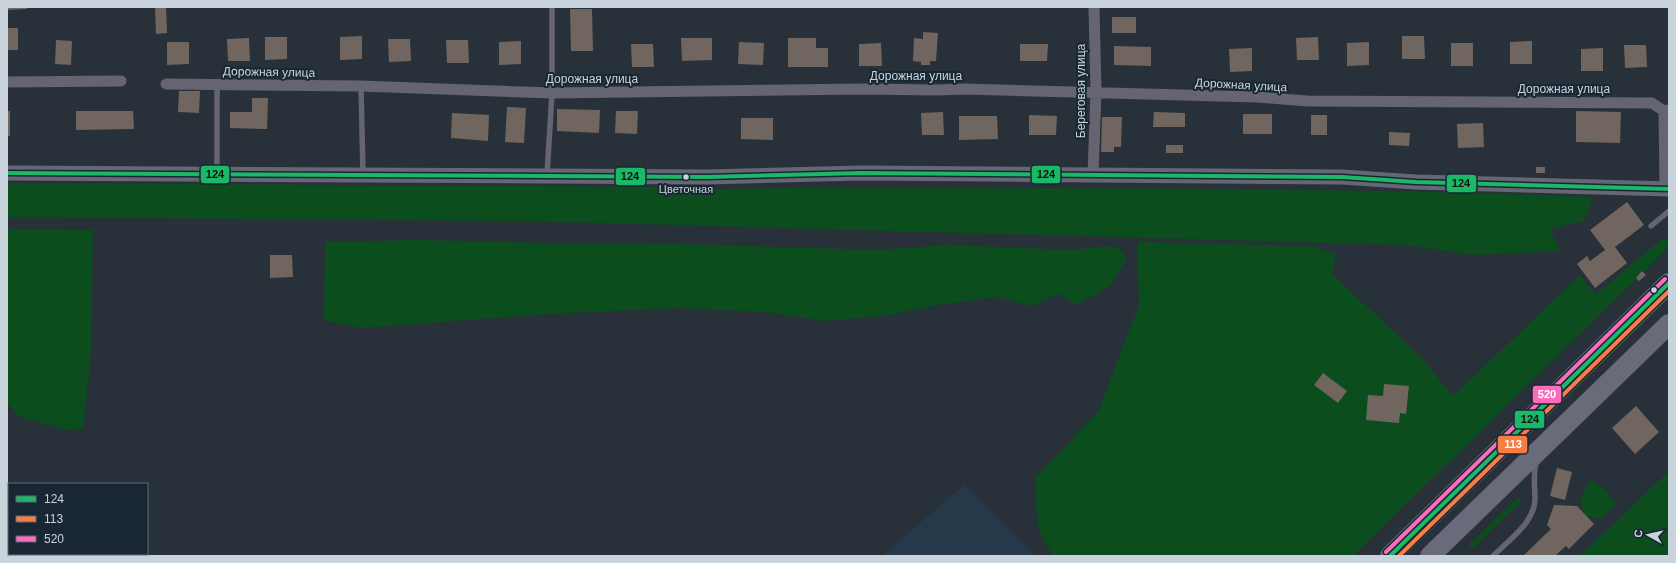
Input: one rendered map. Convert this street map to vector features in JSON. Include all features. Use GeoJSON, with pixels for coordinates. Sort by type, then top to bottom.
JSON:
{"type":"FeatureCollection","features":[{"type":"Feature","properties":{"kind":"highway"},"geometry":{"type":"LineString","coordinates":[[1390,556],[1669,283]]}},
{"type":"Feature","properties":{"kind":"highway"},"geometry":{"type":"LineString","coordinates":[[1430,556],[1669,324]]}},
{"type":"Feature","properties":{"kind":"street","name":"Береговая улица"},"geometry":{"type":"LineString","coordinates":[[1093,175],[1096,92],[1094,7]]}},
{"type":"Feature","properties":{"kind":"street"},"geometry":{"type":"LineString","coordinates":[[7,82],[122,81]]}},
{"type":"Feature","properties":{"kind":"street","name":"Дорожная улица"},"geometry":{"type":"LineString","coordinates":[[166,84],[361,86],[552,93],[965,89],[1256,97],[1307,101],[1652,103],[1666,111]]}},
{"type":"Feature","properties":{"kind":"street"},"geometry":{"type":"LineString","coordinates":[[7,172],[707,177],[861,173],[1093,175],[1342,178],[1416,182],[1668,189],[1666,111]]}},
{"type":"Feature","properties":{"kind":"lane"},"geometry":{"type":"LineString","coordinates":[[547,175],[552,93],[552,7]]}},
{"type":"Feature","properties":{"kind":"lane"},"geometry":{"type":"LineString","coordinates":[[217,84],[217,174]]}},
{"type":"Feature","properties":{"kind":"lane"},"geometry":{"type":"LineString","coordinates":[[361,86],[363,174]]}},
{"type":"Feature","properties":{"kind":"lane"},"geometry":{"type":"LineString","coordinates":[[1651,226],[1669,211]]}},
{"type":"Feature","properties":{"kind":"lane"},"geometry":{"type":"LineString","coordinates":[[1493,556],[1530,519],[1535,501],[1534,482],[1537,452]]}},
{"type":"Feature","properties":{"kind":"shaded area"},"geometry":{"type":"Polygon","coordinates":[[[964,485],[1036,556],[882,556],[964,485]]]}},
{"type":"Feature","properties":{"kind":"green space"},"geometry":{"type":"Polygon","coordinates":[[[7,183],[662,187],[686,192],[710,189],[773,188],[1080,188],[1388,191],[1593,197],[1584,221],[1550,229],[1560,251],[1472,255],[1407,245],[525,221],[7,217],[7,183]]]}},
{"type":"Feature","properties":{"kind":"green space"},"geometry":{"type":"Polygon","coordinates":[[[7,229],[93,230],[91,352],[83,429],[67,430],[20,417],[7,403],[7,229]]]}},
{"type":"Feature","properties":{"kind":"green space"},"geometry":{"type":"Polygon","coordinates":[[[1662,239],[1669,239],[1669,247],[1353,556],[1054,556],[1042,537],[1036,509],[1036,477],[1098,412],[1139,305],[1137,242],[1312,246],[1336,255],[1332,274],[1422,358],[1453,396],[1580,275],[1595,295],[1662,239]]]}},
{"type":"Feature","properties":{"kind":"green space"},"geometry":{"type":"Polygon","coordinates":[[[421,240],[681,244],[877,250],[948,245],[1072,250],[1108,246],[1119,248],[1127,258],[1111,285],[1077,305],[1059,294],[1030,306],[998,297],[938,305],[884,316],[824,321],[766,312],[676,308],[548,314],[361,328],[324,320],[325,242],[421,240]]]}},
{"type":"Feature","properties":{"kind":"green space"},"geometry":{"type":"Polygon","coordinates":[[[1669,471],[1669,556],[1580,556],[1669,471]]]}},
{"type":"Feature","properties":{"kind":"green space"},"geometry":{"type":"Polygon","coordinates":[[[1592,479],[1606,491],[1616,505],[1601,519],[1585,516],[1580,503],[1586,488],[1592,479]]]}},
{"type":"Feature","properties":{"kind":"green space"},"geometry":{"type":"Polygon","coordinates":[[[1517,498],[1520,499],[1521,502],[1473,548],[1471,548],[1469,546],[1470,544],[1517,498]]]}},
{"type":"Feature","properties":{"kind":"building"},"geometry":{"type":"Polygon","coordinates":[[[7,7],[27,7],[27,9],[7,10],[7,7]]]}},
{"type":"Feature","properties":{"kind":"building"},"geometry":{"type":"Polygon","coordinates":[[[155,7],[166,7],[167,33],[156,34],[155,7]]]}},
{"type":"Feature","properties":{"kind":"building"},"geometry":{"type":"Polygon","coordinates":[[[570,9],[592,9],[593,51],[571,51],[570,9]]]}},
{"type":"Feature","properties":{"kind":"building"},"geometry":{"type":"Polygon","coordinates":[[[1112,17],[1136,17],[1136,33],[1112,33],[1112,17]]]}},
{"type":"Feature","properties":{"kind":"building"},"geometry":{"type":"Polygon","coordinates":[[[7,28],[18,28],[18,50],[7,50],[7,28]]]}},
{"type":"Feature","properties":{"kind":"building"},"geometry":{"type":"Polygon","coordinates":[[[923,32],[938,33],[936,61],[930,61],[930,65],[921,65],[921,62],[913,61],[914,38],[923,39],[923,32]]]}},
{"type":"Feature","properties":{"kind":"building"},"geometry":{"type":"Polygon","coordinates":[[[362,36],[362,59],[340,60],[340,37],[362,36]]]}},
{"type":"Feature","properties":{"kind":"building"},"geometry":{"type":"Polygon","coordinates":[[[1402,36],[1424,36],[1425,59],[1402,59],[1402,36]]]}},
{"type":"Feature","properties":{"kind":"building"},"geometry":{"type":"Polygon","coordinates":[[[265,37],[287,37],[287,59],[265,60],[265,37]]]}},
{"type":"Feature","properties":{"kind":"building"},"geometry":{"type":"Polygon","coordinates":[[[1318,37],[1319,60],[1297,60],[1296,38],[1318,37]]]}},
{"type":"Feature","properties":{"kind":"building"},"geometry":{"type":"Polygon","coordinates":[[[249,38],[250,61],[228,61],[227,39],[249,38]]]}},
{"type":"Feature","properties":{"kind":"building"},"geometry":{"type":"Polygon","coordinates":[[[681,38],[712,38],[712,60],[682,61],[681,38]]]}},
{"type":"Feature","properties":{"kind":"building"},"geometry":{"type":"Polygon","coordinates":[[[788,38],[816,38],[816,48],[828,48],[828,67],[788,67],[788,38]]]}},
{"type":"Feature","properties":{"kind":"building"},"geometry":{"type":"Polygon","coordinates":[[[388,39],[410,39],[411,61],[389,62],[388,39]]]}},
{"type":"Feature","properties":{"kind":"building"},"geometry":{"type":"Polygon","coordinates":[[[56,40],[72,41],[71,65],[55,64],[56,40]]]}},
{"type":"Feature","properties":{"kind":"building"},"geometry":{"type":"Polygon","coordinates":[[[446,40],[468,40],[469,63],[447,63],[446,40]]]}},
{"type":"Feature","properties":{"kind":"building"},"geometry":{"type":"Polygon","coordinates":[[[521,41],[521,64],[499,65],[499,42],[521,41]]]}},
{"type":"Feature","properties":{"kind":"building"},"geometry":{"type":"Polygon","coordinates":[[[1532,41],[1532,64],[1510,64],[1510,42],[1532,41]]]}},
{"type":"Feature","properties":{"kind":"building"},"geometry":{"type":"Polygon","coordinates":[[[167,42],[189,42],[189,64],[167,65],[167,42]]]}},
{"type":"Feature","properties":{"kind":"building"},"geometry":{"type":"Polygon","coordinates":[[[739,42],[764,43],[763,65],[738,64],[739,42]]]}},
{"type":"Feature","properties":{"kind":"building"},"geometry":{"type":"Polygon","coordinates":[[[1369,42],[1369,65],[1347,66],[1347,43],[1369,42]]]}},
{"type":"Feature","properties":{"kind":"building"},"geometry":{"type":"Polygon","coordinates":[[[881,43],[882,66],[859,66],[859,44],[881,43]]]}},
{"type":"Feature","properties":{"kind":"building"},"geometry":{"type":"Polygon","coordinates":[[[1451,43],[1473,43],[1473,66],[1451,66],[1451,43]]]}},
{"type":"Feature","properties":{"kind":"building"},"geometry":{"type":"Polygon","coordinates":[[[631,44],[653,44],[654,67],[632,67],[631,44]]]}},
{"type":"Feature","properties":{"kind":"building"},"geometry":{"type":"Polygon","coordinates":[[[1020,44],[1048,44],[1047,61],[1020,61],[1020,44]]]}},
{"type":"Feature","properties":{"kind":"building"},"geometry":{"type":"Polygon","coordinates":[[[1624,45],[1646,45],[1647,67],[1625,68],[1624,45]]]}},
{"type":"Feature","properties":{"kind":"building"},"geometry":{"type":"Polygon","coordinates":[[[1114,46],[1151,47],[1151,66],[1114,65],[1114,46]]]}},
{"type":"Feature","properties":{"kind":"building"},"geometry":{"type":"Polygon","coordinates":[[[1252,48],[1252,71],[1230,72],[1229,49],[1252,48]]]}},
{"type":"Feature","properties":{"kind":"building"},"geometry":{"type":"Polygon","coordinates":[[[1603,48],[1603,71],[1581,71],[1581,49],[1603,48]]]}},
{"type":"Feature","properties":{"kind":"building"},"geometry":{"type":"Polygon","coordinates":[[[179,91],[200,91],[199,113],[178,112],[179,91]]]}},
{"type":"Feature","properties":{"kind":"building"},"geometry":{"type":"Polygon","coordinates":[[[252,98],[268,98],[267,129],[230,128],[230,112],[252,112],[252,98]]]}},
{"type":"Feature","properties":{"kind":"building"},"geometry":{"type":"Polygon","coordinates":[[[507,107],[526,108],[524,143],[505,142],[507,107]]]}},
{"type":"Feature","properties":{"kind":"building"},"geometry":{"type":"Polygon","coordinates":[[[557,109],[600,110],[599,133],[557,131],[557,109]]]}},
{"type":"Feature","properties":{"kind":"building"},"geometry":{"type":"Polygon","coordinates":[[[7,111],[10,111],[10,136],[7,136],[7,111]]]}},
{"type":"Feature","properties":{"kind":"building"},"geometry":{"type":"Polygon","coordinates":[[[76,111],[133,111],[134,129],[76,130],[76,111]]]}},
{"type":"Feature","properties":{"kind":"building"},"geometry":{"type":"Polygon","coordinates":[[[616,111],[638,111],[637,134],[615,133],[616,111]]]}},
{"type":"Feature","properties":{"kind":"building"},"geometry":{"type":"Polygon","coordinates":[[[1576,111],[1621,112],[1620,143],[1576,142],[1576,111]]]}},
{"type":"Feature","properties":{"kind":"building"},"geometry":{"type":"Polygon","coordinates":[[[943,112],[944,135],[922,135],[921,113],[943,112]]]}},
{"type":"Feature","properties":{"kind":"building"},"geometry":{"type":"Polygon","coordinates":[[[1154,112],[1185,113],[1185,127],[1153,127],[1154,112]]]}},
{"type":"Feature","properties":{"kind":"building"},"geometry":{"type":"Polygon","coordinates":[[[452,113],[489,115],[488,141],[451,138],[452,113]]]}},
{"type":"Feature","properties":{"kind":"building"},"geometry":{"type":"Polygon","coordinates":[[[1243,114],[1272,114],[1272,134],[1243,134],[1243,114]]]}},
{"type":"Feature","properties":{"kind":"building"},"geometry":{"type":"Polygon","coordinates":[[[1029,115],[1057,116],[1056,135],[1029,135],[1029,115]]]}},
{"type":"Feature","properties":{"kind":"building"},"geometry":{"type":"Polygon","coordinates":[[[1311,115],[1327,115],[1327,135],[1311,135],[1311,115]]]}},
{"type":"Feature","properties":{"kind":"building"},"geometry":{"type":"Polygon","coordinates":[[[959,116],[997,116],[998,139],[959,140],[959,116]]]}},
{"type":"Feature","properties":{"kind":"building"},"geometry":{"type":"Polygon","coordinates":[[[1102,117],[1122,117],[1121,147],[1114,147],[1114,152],[1101,152],[1102,117]]]}},
{"type":"Feature","properties":{"kind":"building"},"geometry":{"type":"Polygon","coordinates":[[[741,118],[773,118],[773,140],[741,139],[741,118]]]}},
{"type":"Feature","properties":{"kind":"building"},"geometry":{"type":"Polygon","coordinates":[[[1483,123],[1484,147],[1458,148],[1457,124],[1483,123]]]}},
{"type":"Feature","properties":{"kind":"building"},"geometry":{"type":"Polygon","coordinates":[[[1389,132],[1410,133],[1409,146],[1389,145],[1389,132]]]}},
{"type":"Feature","properties":{"kind":"building"},"geometry":{"type":"Polygon","coordinates":[[[1166,145],[1183,145],[1183,153],[1166,153],[1166,145]]]}},
{"type":"Feature","properties":{"kind":"building"},"geometry":{"type":"Polygon","coordinates":[[[1536,167],[1545,167],[1545,173],[1536,173],[1536,167]]]}},
{"type":"Feature","properties":{"kind":"building"},"geometry":{"type":"Polygon","coordinates":[[[1627,202],[1644,225],[1615,247],[1627,263],[1595,288],[1577,264],[1587,256],[1590,261],[1605,250],[1590,230],[1627,202]]]}},
{"type":"Feature","properties":{"kind":"building"},"geometry":{"type":"Polygon","coordinates":[[[270,255],[292,255],[293,277],[270,278],[270,255]]]}},
{"type":"Feature","properties":{"kind":"building"},"geometry":{"type":"Polygon","coordinates":[[[1642,271],[1646,275],[1639,281],[1636,278],[1642,271]]]}},
{"type":"Feature","properties":{"kind":"building"},"geometry":{"type":"Polygon","coordinates":[[[1323,373],[1347,391],[1338,403],[1314,385],[1323,373]]]}},
{"type":"Feature","properties":{"kind":"building"},"geometry":{"type":"Polygon","coordinates":[[[1384,384],[1409,386],[1406,414],[1400,413],[1399,423],[1366,420],[1368,395],[1383,396],[1384,384]]]}},
{"type":"Feature","properties":{"kind":"building"},"geometry":{"type":"Polygon","coordinates":[[[1636,406],[1659,432],[1635,454],[1612,428],[1636,406]]]}},
{"type":"Feature","properties":{"kind":"building"},"geometry":{"type":"Polygon","coordinates":[[[1557,468],[1572,472],[1565,500],[1550,496],[1557,468]]]}},
{"type":"Feature","properties":{"kind":"building"},"geometry":{"type":"Polygon","coordinates":[[[1554,505],[1577,506],[1594,524],[1569,549],[1566,546],[1555,556],[1523,556],[1551,529],[1547,525],[1554,505]]]}},
{"type":"Feature","properties":{"kind":"transit line","name":"124"},"geometry":{"type":"LineString","coordinates":[[7,173],[707,177],[861,173],[1342,177],[1416,182],[1669,189]]}},
{"type":"Feature","properties":{"kind":"transit line","name":"520"},"geometry":{"type":"LineString","coordinates":[[1386,552],[1665,279]]}},
{"type":"Feature","properties":{"kind":"transit line","name":"124"},"geometry":{"type":"LineString","coordinates":[[1390,556],[1669,283]]}},
{"type":"Feature","properties":{"kind":"transit line","name":"113"},"geometry":{"type":"LineString","coordinates":[[1399,556],[1669,291]]}},
{"type":"Feature","properties":{"kind":"place","name":"Цветочная"},"geometry":{"type":"Point","coordinates":[686,177]}}]}
